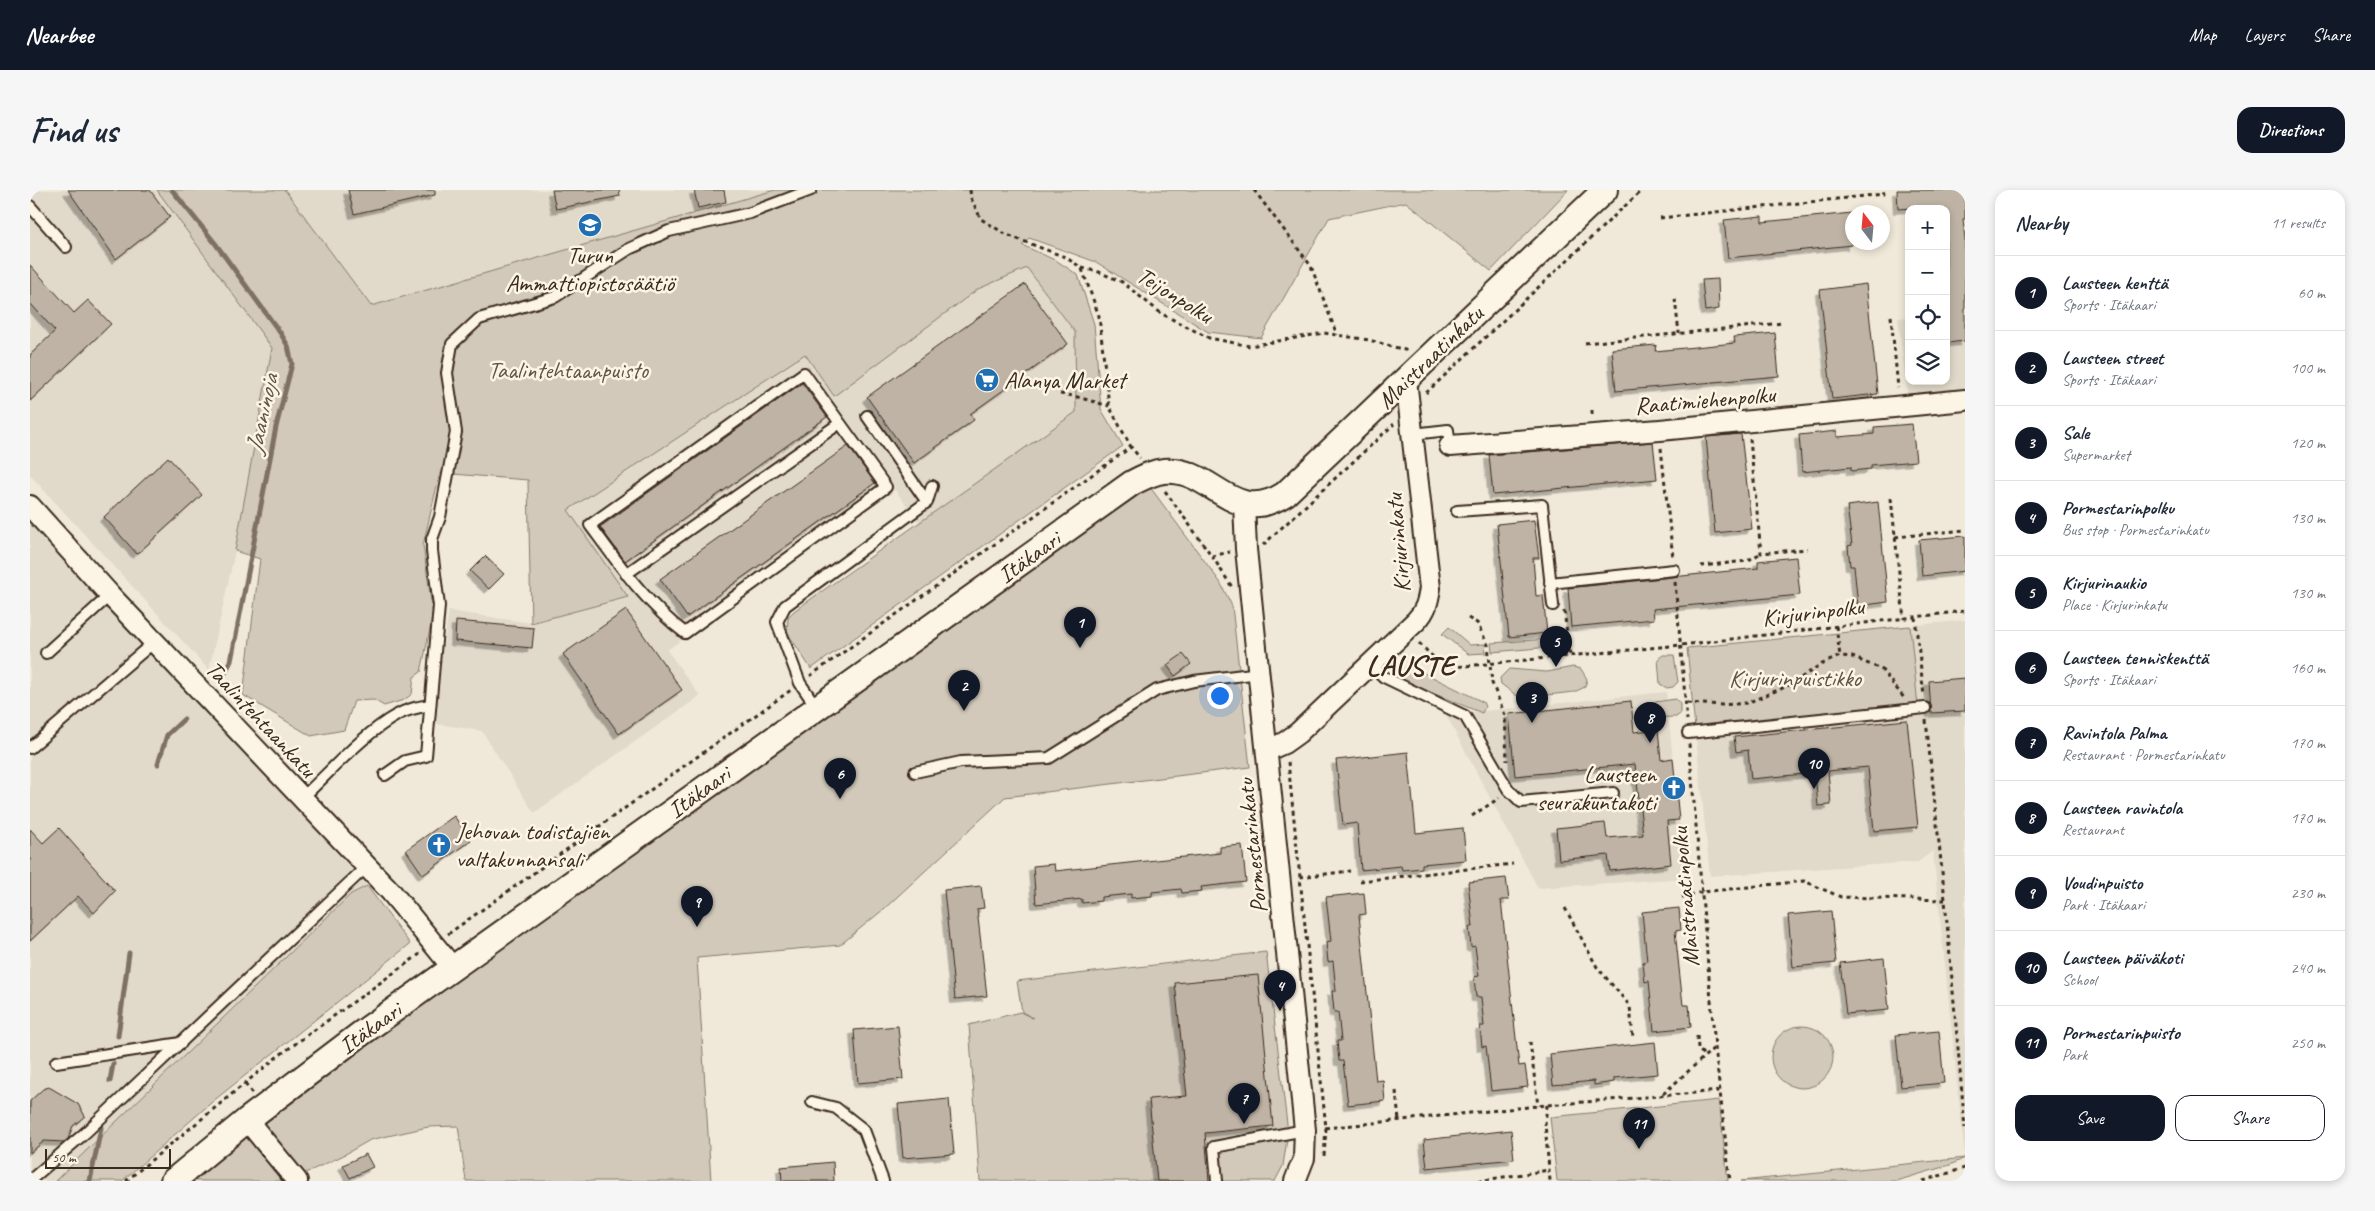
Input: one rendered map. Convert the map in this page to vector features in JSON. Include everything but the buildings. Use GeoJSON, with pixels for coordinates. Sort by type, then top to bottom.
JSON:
{"type":"FeatureCollection","features":[{"type":"Feature","properties":{"kind":"street","name":"Maistraatinkatu"},"geometry":{"type":"LineString","coordinates":[[1244,504],[1268,502],[1285,494],[1605,190]]}},
{"type":"Feature","properties":{"kind":"street","name":"Kirjurinkatu"},"geometry":{"type":"LineString","coordinates":[[1268,750],[1284,743],[1298,733],[1422,615],[1428,603],[1430,588],[1410,408],[1412,374]]}},
{"type":"Feature","properties":{"kind":"street","name":"Raatimiehenpolku"},"geometry":{"type":"LineString","coordinates":[[1450,446],[1660,430],[1965,400]]}},
{"type":"Feature","properties":{"kind":"street","name":"Itäkaari"},"geometry":{"type":"LineString","coordinates":[[173,1181],[247,1120],[359,1035],[1132,483],[1152,473],[1164,471],[1191,475],[1229,499],[1244,504]]}},
{"type":"Feature","properties":{"kind":"street","name":"Pormestarinkatu"},"geometry":{"type":"LineString","coordinates":[[1244,504],[1246,549],[1268,750],[1305,1130],[1304,1158],[1295,1181]]}},
{"type":"Feature","properties":{"kind":"street","name":"Taalintehtaankatu"},"geometry":{"type":"LineString","coordinates":[[30,506],[110,595],[390,892],[453,968]]}},
{"type":"Feature","properties":{"kind":"street"},"geometry":{"type":"LineString","coordinates":[[247,1120],[296,1181]]}},
{"type":"Feature","properties":{"kind":"lane"},"geometry":{"type":"LineString","coordinates":[[385,775],[405,761],[426,756],[439,606],[432,538],[440,517],[456,432],[447,373],[452,344],[479,319],[556,297],[629,249],[669,230],[750,213],[811,190]]}},
{"type":"Feature","properties":{"kind":"lane"},"geometry":{"type":"LineString","coordinates":[[30,206],[66,247]]}},
{"type":"Feature","properties":{"kind":"lane"},"geometry":{"type":"LineString","coordinates":[[804,373],[840,423],[886,487],[685,633],[674,625],[626,574],[590,525],[804,373]]}},
{"type":"Feature","properties":{"kind":"lane"},"geometry":{"type":"LineString","coordinates":[[867,416],[926,502]]}},
{"type":"Feature","properties":{"kind":"lane"},"geometry":{"type":"LineString","coordinates":[[626,574],[840,423]]}},
{"type":"Feature","properties":{"kind":"lane"},"geometry":{"type":"LineString","coordinates":[[1413,434],[1448,430],[1450,446]]}},
{"type":"Feature","properties":{"kind":"lane"},"geometry":{"type":"LineString","coordinates":[[817,708],[800,683],[777,622],[785,606],[926,502],[932,486]]}},
{"type":"Feature","properties":{"kind":"lane"},"geometry":{"type":"LineString","coordinates":[[1456,511],[1542,505],[1553,605]]}},
{"type":"Feature","properties":{"kind":"lane"},"geometry":{"type":"LineString","coordinates":[[1550,583],[1674,570]]}},
{"type":"Feature","properties":{"kind":"lane"},"geometry":{"type":"LineString","coordinates":[[46,653],[110,595]]}},
{"type":"Feature","properties":{"kind":"lane"},"geometry":{"type":"LineString","coordinates":[[30,748],[154,642]]}},
{"type":"Feature","properties":{"kind":"lane"},"geometry":{"type":"LineString","coordinates":[[1371,665],[1384,677],[1465,716],[1508,789],[1521,802],[1613,794]]}},
{"type":"Feature","properties":{"kind":"lane"},"geometry":{"type":"LineString","coordinates":[[915,772],[961,762],[1049,758],[1157,690],[1194,681],[1260,673]]}},
{"type":"Feature","properties":{"kind":"lane"},"geometry":{"type":"LineString","coordinates":[[302,798],[378,728],[397,714],[411,708],[430,705]]}},
{"type":"Feature","properties":{"kind":"lane"},"geometry":{"type":"LineString","coordinates":[[1688,733],[1925,708]]}},
{"type":"Feature","properties":{"kind":"lane"},"geometry":{"type":"LineString","coordinates":[[34,1177],[86,1133],[366,867]]}},
{"type":"Feature","properties":{"kind":"lane"},"geometry":{"type":"LineString","coordinates":[[56,1062],[181,1043]]}},
{"type":"Feature","properties":{"kind":"lane"},"geometry":{"type":"LineString","coordinates":[[812,1102],[836,1108],[864,1130],[880,1166],[883,1181]]}},
{"type":"Feature","properties":{"kind":"lane"},"geometry":{"type":"LineString","coordinates":[[1217,1181],[1214,1147],[1305,1130]]}},
{"type":"Feature","properties":{"kind":"path","name":"Teijonpolku"},"geometry":{"type":"LineString","coordinates":[[970,190],[971,198],[981,218],[1007,235],[1065,257],[1082,268],[1099,272],[1122,282],[1162,314],[1209,338],[1250,346],[1324,333],[1369,340],[1405,350],[1412,374],[1431,388]]}},
{"type":"Feature","properties":{"kind":"path"},"geometry":{"type":"LineString","coordinates":[[1254,190],[1311,266],[1337,335]]}},
{"type":"Feature","properties":{"kind":"path"},"geometry":{"type":"LineString","coordinates":[[1264,545],[1642,190]]}},
{"type":"Feature","properties":{"kind":"path"},"geometry":{"type":"LineString","coordinates":[[1660,218],[1884,194],[1883,190]]}},
{"type":"Feature","properties":{"kind":"path"},"geometry":{"type":"LineString","coordinates":[[1082,268],[1099,316],[1109,406],[1131,447],[1144,463]]}},
{"type":"Feature","properties":{"kind":"path"},"geometry":{"type":"LineString","coordinates":[[1675,299],[1679,333]]}},
{"type":"Feature","properties":{"kind":"path"},"geometry":{"type":"LineString","coordinates":[[1891,316],[1900,406]]}},
{"type":"Feature","properties":{"kind":"path"},"geometry":{"type":"LineString","coordinates":[[1585,343],[1783,323]]}},
{"type":"Feature","properties":{"kind":"path"},"geometry":{"type":"LineString","coordinates":[[1060,394],[1109,406]]}},
{"type":"Feature","properties":{"kind":"path"},"geometry":{"type":"LineString","coordinates":[[1749,421],[1761,553]]}},
{"type":"Feature","properties":{"kind":"path","name":"Maistraatinpolku"},"geometry":{"type":"LineString","coordinates":[[1660,430],[1681,645],[1715,1047],[1730,1181]]}},
{"type":"Feature","properties":{"kind":"path"},"geometry":{"type":"LineString","coordinates":[[126,1181],[278,1057],[1131,447]]}},
{"type":"Feature","properties":{"kind":"path"},"geometry":{"type":"LineString","coordinates":[[1160,485],[1212,556],[1236,593]]}},
{"type":"Feature","properties":{"kind":"path"},"geometry":{"type":"LineString","coordinates":[[1891,498],[1904,619]]}},
{"type":"Feature","properties":{"kind":"path"},"geometry":{"type":"LineString","coordinates":[[1895,537],[1965,530]]}},
{"type":"Feature","properties":{"kind":"path"},"geometry":{"type":"LineString","coordinates":[[1701,566],[1747,561],[1761,553],[1806,549]]}},
{"type":"Feature","properties":{"kind":"path"},"geometry":{"type":"LineString","coordinates":[[1553,605],[1563,604],[1570,655]]}},
{"type":"Feature","properties":{"kind":"path","name":"Kirjurinpolku"},"geometry":{"type":"LineString","coordinates":[[1406,631],[1432,656],[1456,667],[1681,645],[1965,612]]}},
{"type":"Feature","properties":{"kind":"path"},"geometry":{"type":"LineString","coordinates":[[1915,617],[1945,900],[1965,1128]]}},
{"type":"Feature","properties":{"kind":"path"},"geometry":{"type":"LineString","coordinates":[[1468,618],[1477,623],[1486,640],[1492,683],[1505,715],[1508,789],[1506,794],[1472,816]]}},
{"type":"Feature","properties":{"kind":"path"},"geometry":{"type":"LineString","coordinates":[[1836,626],[1840,656]]}},
{"type":"Feature","properties":{"kind":"path"},"geometry":{"type":"LineString","coordinates":[[1686,702],[1722,705],[1747,703],[1792,684],[1820,665],[1840,656],[1852,657],[1881,669],[1913,709]]}},
{"type":"Feature","properties":{"kind":"path"},"geometry":{"type":"LineString","coordinates":[[1360,880],[1513,864]]}},
{"type":"Feature","properties":{"kind":"path"},"geometry":{"type":"LineString","coordinates":[[1300,877],[1350,871]]}},
{"type":"Feature","properties":{"kind":"path"},"geometry":{"type":"LineString","coordinates":[[1682,897],[1702,892],[1804,882],[1841,897],[1945,900]]}},
{"type":"Feature","properties":{"kind":"path"},"geometry":{"type":"LineString","coordinates":[[1566,908],[1597,967],[1630,1006],[1633,1039]]}},
{"type":"Feature","properties":{"kind":"path"},"geometry":{"type":"LineString","coordinates":[[1697,1036],[1698,1048],[1705,1057]]}},
{"type":"Feature","properties":{"kind":"path"},"geometry":{"type":"LineString","coordinates":[[1530,1042],[1538,1106]]}},
{"type":"Feature","properties":{"kind":"path"},"geometry":{"type":"LineString","coordinates":[[1663,1095],[1715,1047]]}},
{"type":"Feature","properties":{"kind":"path"},"geometry":{"type":"LineString","coordinates":[[1396,1091],[1399,1120]]}},
{"type":"Feature","properties":{"kind":"path"},"geometry":{"type":"LineString","coordinates":[[1326,1128],[1547,1105],[1720,1091]]}},
{"type":"Feature","properties":{"kind":"path"},"geometry":{"type":"LineString","coordinates":[[1547,1105],[1545,1124],[1550,1181]]}},
{"type":"Feature","properties":{"kind":"path"},"geometry":{"type":"LineString","coordinates":[[1922,1181],[1965,1168]]}},
{"type":"Feature","properties":{"kind":"path"},"geometry":{"type":"LineString","coordinates":[[1478,1181],[1550,1170]]}},
{"type":"Feature","properties":{"kind":"shaded area"},"geometry":{"type":"Polygon","coordinates":[[[30,190],[157,190],[272,348],[235,551],[209,670],[30,475],[30,190]]]}},
{"type":"Feature","properties":{"kind":"shaded area"},"geometry":{"type":"Polygon","coordinates":[[[285,190],[775,190],[371,306],[285,190]]]}},
{"type":"Feature","properties":{"kind":"shaded area"},"geometry":{"type":"Polygon","coordinates":[[[1027,268],[1075,332],[1076,412],[920,523],[895,490],[667,650],[700,696],[534,813],[482,731],[431,723],[449,611],[531,623],[627,598],[568,510],[805,354],[834,395],[978,289],[1027,268]]]}},
{"type":"Feature","properties":{"kind":"shaded area"},"geometry":{"type":"Polygon","coordinates":[[[1965,311],[1965,393],[1908,398],[1906,385],[1950,385],[1950,313],[1965,311]]]}},
{"type":"Feature","properties":{"kind":"shaded area"},"geometry":{"type":"Polygon","coordinates":[[[1905,317],[1905,374],[1898,318],[1905,317]]]}},
{"type":"Feature","properties":{"kind":"shaded area"},"geometry":{"type":"Polygon","coordinates":[[[30,517],[367,886],[351,894],[55,1181],[30,1181],[30,517]]]}},
{"type":"Feature","properties":{"kind":"shaded area"},"geometry":{"type":"Polygon","coordinates":[[[1965,620],[1965,1158],[1933,851],[1918,862],[1710,876],[1695,728],[1918,705],[1910,626],[1965,620]]]}},
{"type":"Feature","properties":{"kind":"shaded area"},"geometry":{"type":"Polygon","coordinates":[[[1666,692],[1685,878],[1538,888],[1446,715],[1666,692]]]}},
{"type":"Feature","properties":{"kind":"green space","name":"Taalintehtaanpuisto"},"geometry":{"type":"Polygon","coordinates":[[[157,190],[285,190],[371,306],[775,190],[1568,190],[1491,271],[1406,202],[1329,218],[1261,338],[1208,332],[1096,262],[1029,238],[1022,245],[1057,261],[1078,275],[1094,324],[1101,409],[1123,446],[811,669],[787,632],[788,617],[794,611],[1076,412],[1075,332],[1027,268],[978,289],[834,396],[805,354],[568,510],[628,597],[531,623],[528,480],[440,473],[423,545],[433,615],[421,672],[414,677],[412,694],[404,700],[384,706],[374,700],[354,701],[344,730],[311,736],[243,695],[260,559],[235,551],[272,348],[157,190]]]}},
{"type":"Feature","properties":{"kind":"green space"},"geometry":{"type":"Polygon","coordinates":[[[1150,487],[1220,582],[1232,606],[1250,767],[1005,797],[884,909],[840,945],[697,958],[711,1181],[466,1181],[458,1126],[428,1127],[370,1140],[342,1156],[288,1181],[187,1181],[239,1136],[853,693],[1150,487]]]}},
{"type":"Feature","properties":{"kind":"green space","name":"Kirjurinpuistikko"},"geometry":{"type":"Polygon","coordinates":[[[1910,626],[1918,706],[1695,728],[1687,648],[1910,626]]]}},
{"type":"Feature","properties":{"kind":"green space"},"geometry":{"type":"Polygon","coordinates":[[[1449,627],[1470,645],[1485,644],[1486,653],[1468,654],[1442,634],[1449,627]]]}},
{"type":"Feature","properties":{"kind":"green space"},"geometry":{"type":"Polygon","coordinates":[[[1550,639],[1551,647],[1492,652],[1491,643],[1550,639]]]}},
{"type":"Feature","properties":{"kind":"green space"},"geometry":{"type":"Polygon","coordinates":[[[1663,655],[1674,655],[1678,682],[1673,687],[1667,688],[1660,684],[1658,659],[1663,655]]]}},
{"type":"Feature","properties":{"kind":"green space"},"geometry":{"type":"Polygon","coordinates":[[[1408,665],[1483,702],[1485,707],[1482,713],[1395,678],[1408,665]]]}},
{"type":"Feature","properties":{"kind":"green space"},"geometry":{"type":"Polygon","coordinates":[[[1573,667],[1581,669],[1587,679],[1585,687],[1574,692],[1520,698],[1501,684],[1500,678],[1509,669],[1547,672],[1573,667]]]}},
{"type":"Feature","properties":{"kind":"green space"},"geometry":{"type":"Polygon","coordinates":[[[1676,699],[1680,704],[1680,714],[1676,717],[1650,718],[1646,707],[1648,703],[1676,699]]]}},
{"type":"Feature","properties":{"kind":"green space"},"geometry":{"type":"Polygon","coordinates":[[[367,886],[410,944],[212,1102],[122,1181],[55,1181],[351,894],[367,886]]]}},
{"type":"Feature","properties":{"kind":"green space"},"geometry":{"type":"Polygon","coordinates":[[[1266,952],[1288,1132],[1283,1166],[1275,1181],[980,1181],[969,1025],[1020,1012],[1033,1018],[1022,1012],[1017,981],[1266,952]]]}},
{"type":"Feature","properties":{"kind":"green space"},"geometry":{"type":"Polygon","coordinates":[[[1802,1026],[1814,1028],[1824,1035],[1831,1045],[1833,1057],[1831,1069],[1824,1079],[1814,1086],[1802,1088],[1790,1086],[1780,1079],[1773,1069],[1771,1057],[1773,1045],[1780,1035],[1790,1028],[1802,1026]]]}},
{"type":"Feature","properties":{"kind":"green space"},"geometry":{"type":"Polygon","coordinates":[[[1719,1100],[1728,1181],[1557,1181],[1550,1117],[1719,1100]]]}},
{"type":"Feature","properties":{"kind":"green space"},"geometry":{"type":"Polygon","coordinates":[[[1965,1158],[1950,1165],[1896,1181],[1741,1181],[1965,1158]]]}},
{"type":"Feature","properties":{"kind":"waterway","name":"Jaaninoja"},"geometry":{"type":"LineString","coordinates":[[172,190],[215,243],[281,334],[288,346],[292,364],[276,427],[231,661],[222,679]]}},
{"type":"Feature","properties":{"kind":"waterway","name":"Jaaninoja"},"geometry":{"type":"LineString","coordinates":[[158,764],[167,735],[184,719]]}},
{"type":"Feature","properties":{"kind":"waterway","name":"Jaaninoja"},"geometry":{"type":"LineString","coordinates":[[118,1036],[129,953]]}},
{"type":"Feature","properties":{"kind":"waterway","name":"Jaaninoja"},"geometry":{"type":"LineString","coordinates":[[110,1081],[113,1064]]}},
{"type":"Feature","properties":{"kind":"waterway","name":"Jaaninoja"},"geometry":{"type":"LineString","coordinates":[[90,1181],[101,1128]]}},
{"type":"Feature","properties":{"kind":"place","name":"Turun Ammattiopistosäätiö"},"geometry":{"type":"Point","coordinates":[590,225]}},
{"type":"Feature","properties":{"kind":"place","name":"Alanya Market"},"geometry":{"type":"Point","coordinates":[987,380]}},
{"type":"Feature","properties":{"kind":"place","name":"Lausteen kenttä"},"geometry":{"type":"Point","coordinates":[1080,648]}},
{"type":"Feature","properties":{"kind":"place","name":"Kirjurinaukio"},"geometry":{"type":"Point","coordinates":[1556,667]}},
{"type":"Feature","properties":{"kind":"place","name":"Lausteen street"},"geometry":{"type":"Point","coordinates":[964,711]}},
{"type":"Feature","properties":{"kind":"place","name":"Sale"},"geometry":{"type":"Point","coordinates":[1532,723]}},
{"type":"Feature","properties":{"kind":"place","name":"Lausteen ravintola"},"geometry":{"type":"Point","coordinates":[1650,743]}},
{"type":"Feature","properties":{"kind":"place","name":"Lausteen seurakuntakoti"},"geometry":{"type":"Point","coordinates":[1674,788]}},
{"type":"Feature","properties":{"kind":"place","name":"Lausteen päiväkoti"},"geometry":{"type":"Point","coordinates":[1814,789]}},
{"type":"Feature","properties":{"kind":"place","name":"Lausteen tenniskenttä"},"geometry":{"type":"Point","coordinates":[840,799]}},
{"type":"Feature","properties":{"kind":"place","name":"Jehovan todistajien valtakunnansali"},"geometry":{"type":"Point","coordinates":[439,845]}},
{"type":"Feature","properties":{"kind":"place","name":"Voudinpuisto"},"geometry":{"type":"Point","coordinates":[697,927]}},
{"type":"Feature","properties":{"kind":"place","name":"Pormestarinpolku"},"geometry":{"type":"Point","coordinates":[1280,1011]}},
{"type":"Feature","properties":{"kind":"place","name":"Ravintola Palma"},"geometry":{"type":"Point","coordinates":[1244,1124]}},
{"type":"Feature","properties":{"kind":"place","name":"Pormestarinpuisto"},"geometry":{"type":"Point","coordinates":[1639,1149]}},
{"type":"Feature","properties":{"kind":"district","name":"LAUSTE"},"geometry":{"type":"Point","coordinates":[1411,665]}}]}
